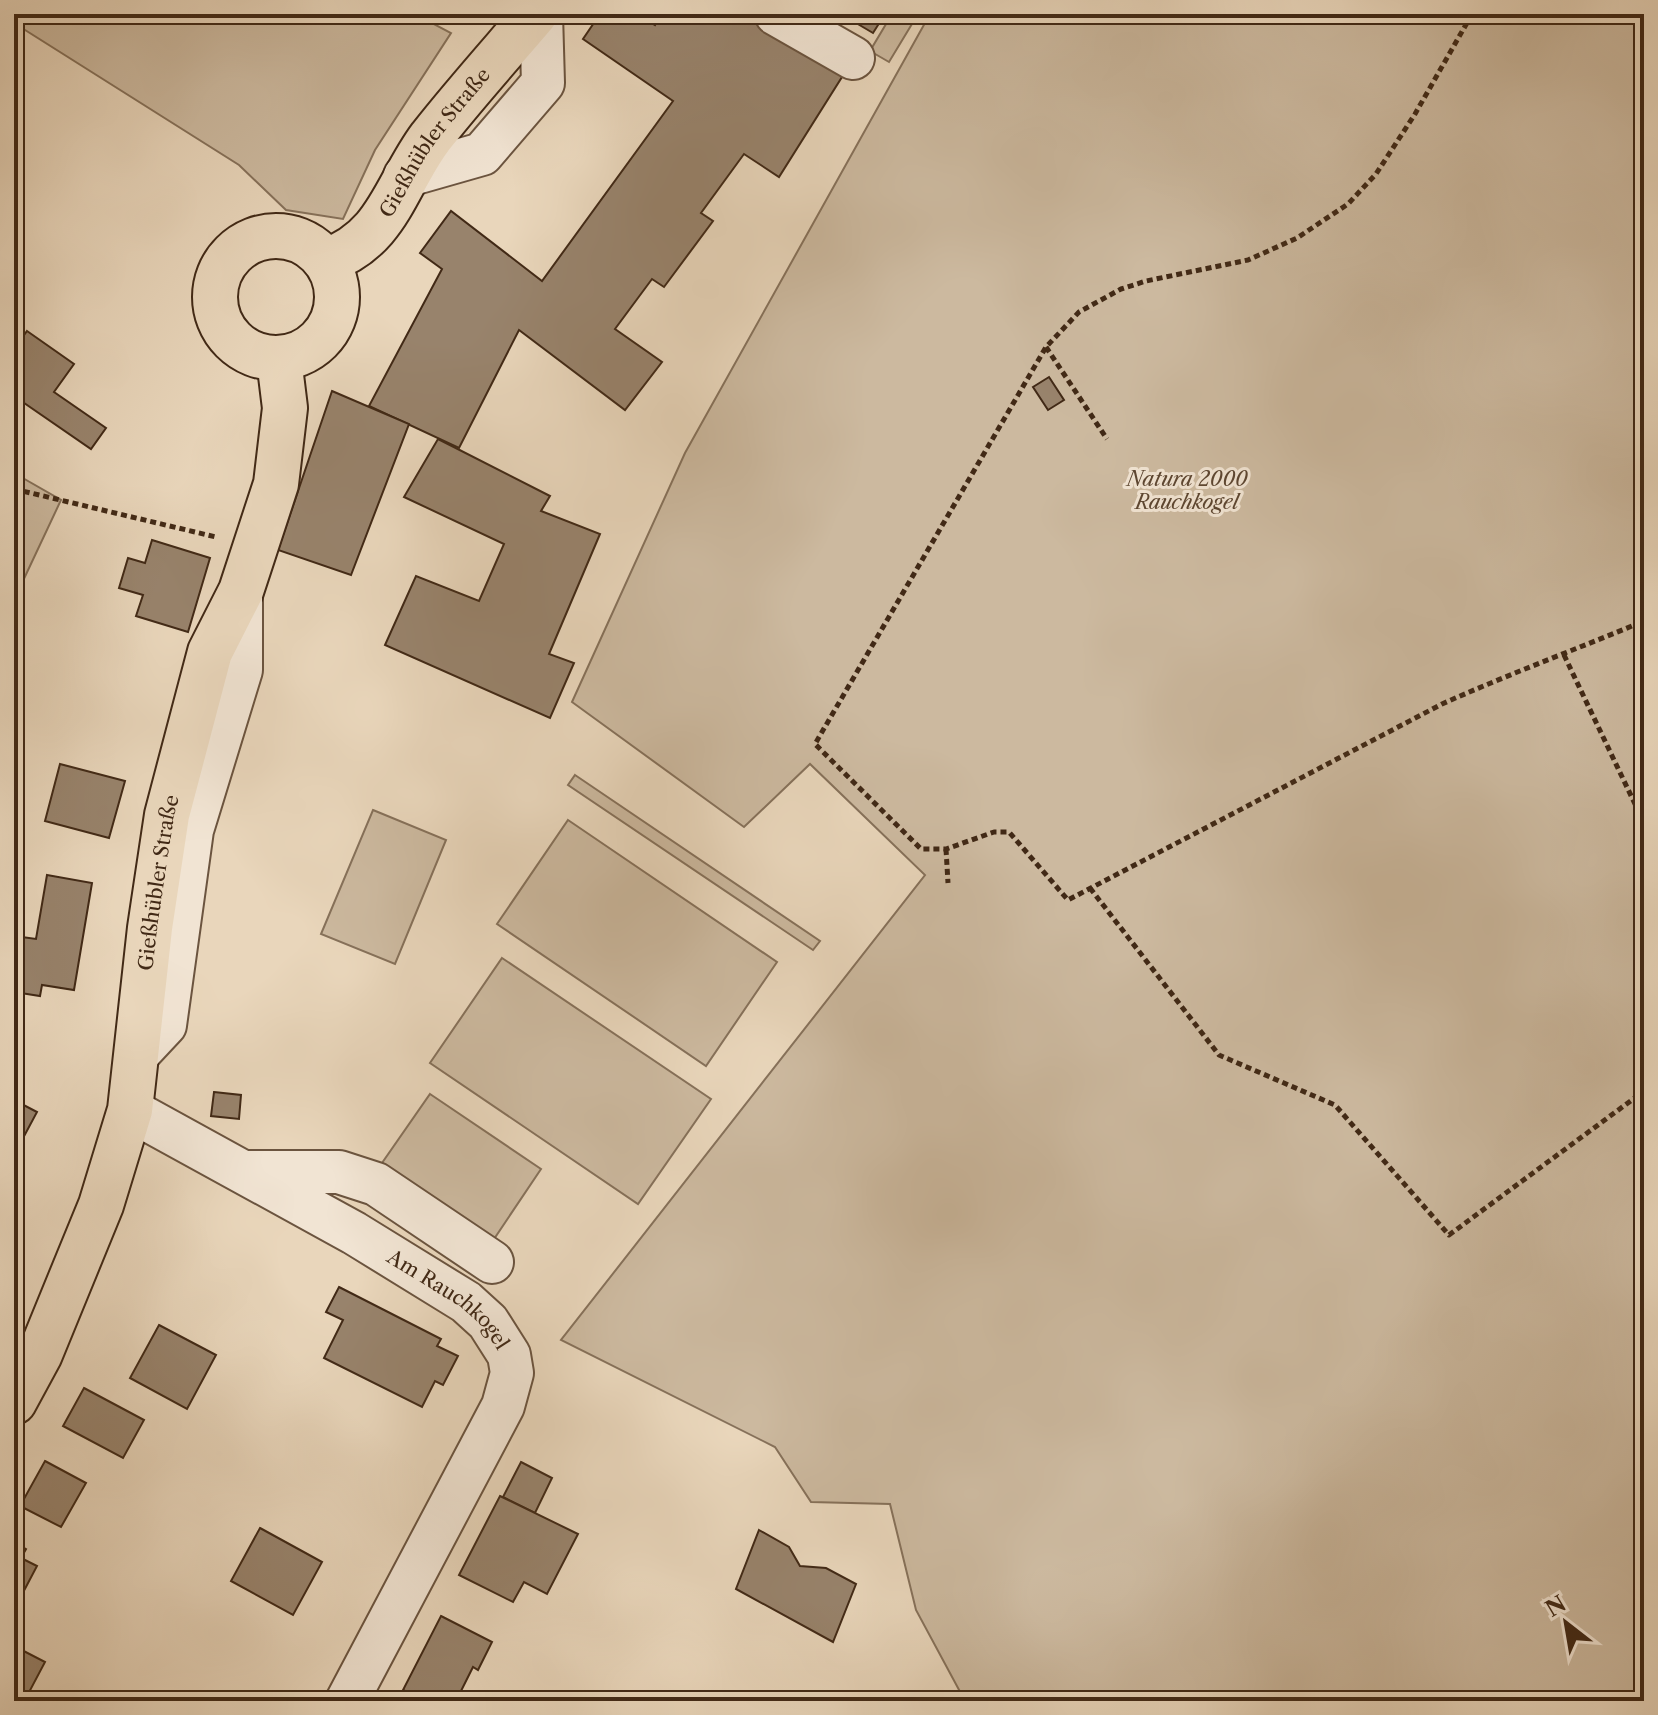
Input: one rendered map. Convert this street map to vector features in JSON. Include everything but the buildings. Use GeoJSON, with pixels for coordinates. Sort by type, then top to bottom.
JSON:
{"type":"FeatureCollection","features":[{"type":"Feature","properties":{"kind":"main road","name":"Gießhübler Straße"},"geometry":{"type":"LineString","coordinates":[[326,261],[345,255],[367,238],[384,217],[405,176],[430,138],[535,14]]}},
{"type":"Feature","properties":{"kind":"main road"},"geometry":{"type":"LineString","coordinates":[[270,236],[293,238],[314,249],[326,261],[336,283],[337,307],[331,326],[317,343],[297,355],[279,359],[255,355],[234,342],[222,326],[216,309],[216,289],[221,270],[238,250],[270,236]]}},
{"type":"Feature","properties":{"kind":"main road","name":"Gießhübler Straße"},"geometry":{"type":"LineString","coordinates":[[14,1402],[40,1354],[101,1205],[130,1110],[150,928],[167,815],[210,652],[241,591],[276,484],[285,408],[279,359]]}},
{"type":"Feature","properties":{"kind":"street"},"geometry":{"type":"LineString","coordinates":[[405,176],[482,154],[543,83],[541,14]]}},
{"type":"Feature","properties":{"kind":"street"},"geometry":{"type":"LineString","coordinates":[[776,14],[853,58]]}},
{"type":"Feature","properties":{"kind":"street","name":"Am Rauchkogel"},"geometry":{"type":"LineString","coordinates":[[130,1110],[354,1233],[466,1302],[488,1322],[509,1355],[512,1373],[503,1406],[347,1701]]}},
{"type":"Feature","properties":{"kind":"street"},"geometry":{"type":"LineString","coordinates":[[243,1172],[339,1172],[376,1184],[492,1262]]}},
{"type":"Feature","properties":{"kind":"path"},"geometry":{"type":"LineString","coordinates":[[1472,14],[1415,114],[1376,174],[1348,204],[1297,238],[1248,260],[1121,289],[1079,312],[1046,347],[815,744],[921,849],[946,849],[994,832],[1009,832],[1068,900],[1442,704],[1505,675],[1644,621]]}},
{"type":"Feature","properties":{"kind":"path"},"geometry":{"type":"LineString","coordinates":[[1046,347],[1107,439]]}},
{"type":"Feature","properties":{"kind":"path"},"geometry":{"type":"LineString","coordinates":[[14,489],[256,546]]}},
{"type":"Feature","properties":{"kind":"path"},"geometry":{"type":"LineString","coordinates":[[1564,654],[1644,819]]}},
{"type":"Feature","properties":{"kind":"path"},"geometry":{"type":"LineString","coordinates":[[946,849],[948,883]]}},
{"type":"Feature","properties":{"kind":"path"},"geometry":{"type":"LineString","coordinates":[[1090,888],[1219,1055],[1335,1105],[1449,1235],[1644,1091]]}},
{"type":"Feature","properties":{"kind":"green space"},"geometry":{"type":"Polygon","coordinates":[[[14,14],[415,14],[451,33],[375,150],[343,219],[286,210],[239,165],[14,23],[14,14]]]}},
{"type":"Feature","properties":{"kind":"green space"},"geometry":{"type":"Polygon","coordinates":[[[892,14],[918,14],[889,62],[870,51],[892,14]]]}},
{"type":"Feature","properties":{"kind":"green space","name":"Natura 2000 Rauchkogel"},"geometry":{"type":"Polygon","coordinates":[[[930,14],[1644,14],[1644,1701],[965,1701],[916,1610],[890,1504],[811,1502],[775,1447],[561,1340],[925,875],[810,764],[744,827],[572,702],[685,453],[930,14]]]}},
{"type":"Feature","properties":{"kind":"green space"},"geometry":{"type":"Polygon","coordinates":[[[14,473],[61,500],[14,600],[14,473]]]}},
{"type":"Feature","properties":{"kind":"green space"},"geometry":{"type":"Polygon","coordinates":[[[575,775],[820,941],[813,950],[568,785],[575,775]]]}},
{"type":"Feature","properties":{"kind":"green space"},"geometry":{"type":"Polygon","coordinates":[[[373,810],[446,840],[395,964],[321,934],[373,810]]]}},
{"type":"Feature","properties":{"kind":"green space"},"geometry":{"type":"Polygon","coordinates":[[[568,820],[777,962],[706,1066],[497,924],[568,820]]]}},
{"type":"Feature","properties":{"kind":"green space"},"geometry":{"type":"Polygon","coordinates":[[[502,958],[711,1099],[638,1204],[430,1063],[502,958]]]}},
{"type":"Feature","properties":{"kind":"green space"},"geometry":{"type":"Polygon","coordinates":[[[430,1094],[541,1169],[494,1239],[382,1163],[430,1094]]]}}]}
